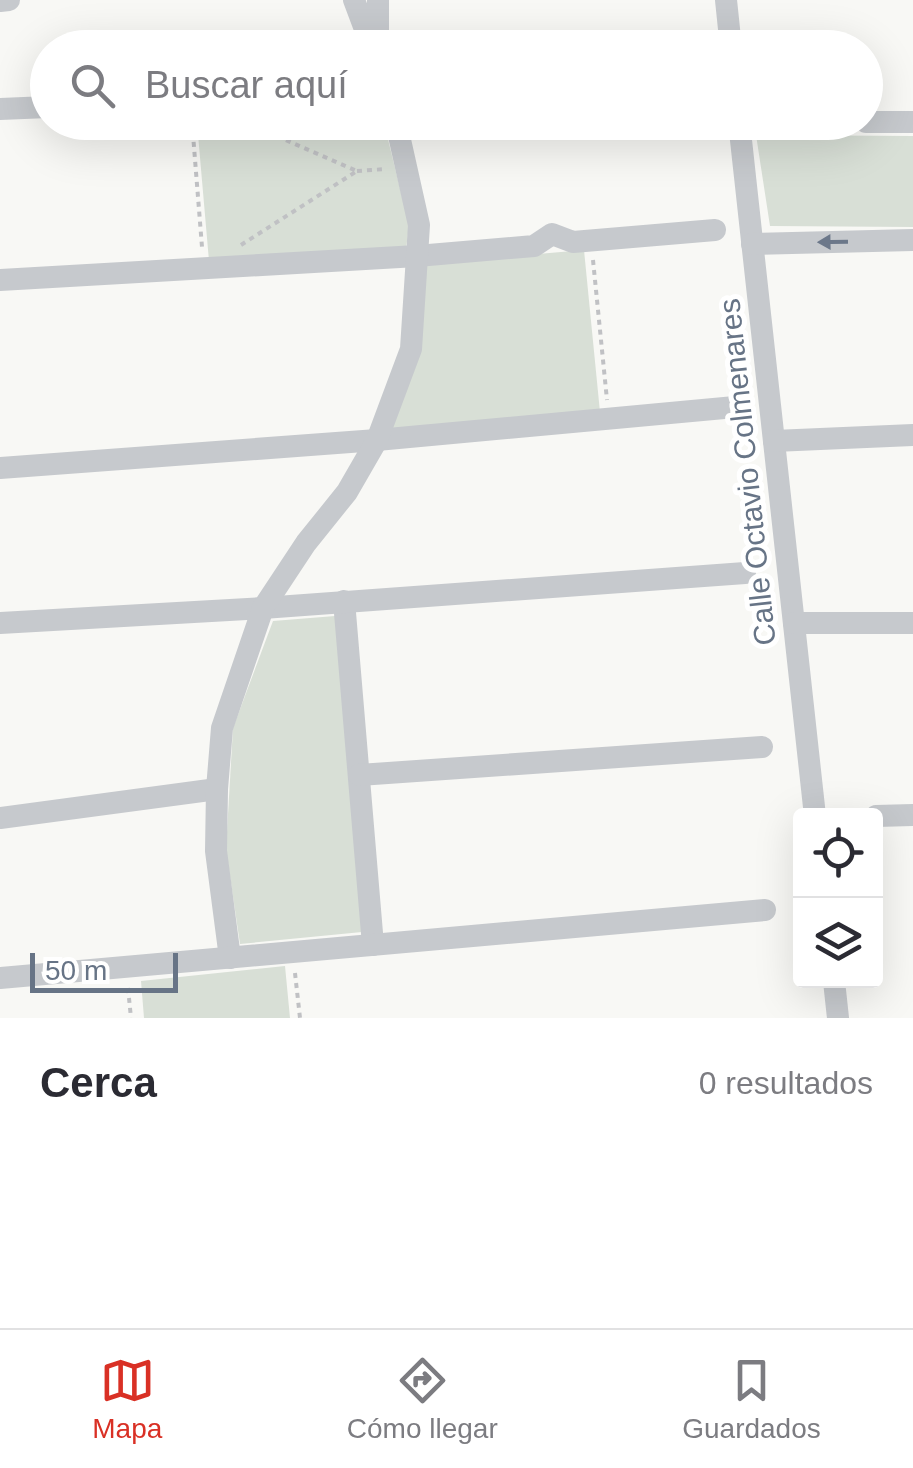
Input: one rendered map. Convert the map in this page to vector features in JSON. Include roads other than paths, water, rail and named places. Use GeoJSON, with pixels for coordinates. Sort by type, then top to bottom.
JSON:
{"type":"FeatureCollection","features":[{"type":"Feature","properties":{"kind":"street"},"geometry":{"type":"LineString","coordinates":[[0,1],[9,0]]}},
{"type":"Feature","properties":{"kind":"street"},"geometry":{"type":"LineString","coordinates":[[354,0],[367,30]]}},
{"type":"Feature","properties":{"kind":"street"},"geometry":{"type":"LineString","coordinates":[[376,30],[378,0]]}},
{"type":"Feature","properties":{"kind":"street"},"geometry":{"type":"LineString","coordinates":[[726,0],[729,30]]}},
{"type":"Feature","properties":{"kind":"street"},"geometry":{"type":"LineString","coordinates":[[0,110],[30,108]]}},
{"type":"Feature","properties":{"kind":"street"},"geometry":{"type":"LineString","coordinates":[[883,122],[913,122]]}},
{"type":"Feature","properties":{"kind":"street"},"geometry":{"type":"LineString","coordinates":[[230,958],[216,850],[222,728],[263,608],[306,543],[348,492],[376,440],[411,349],[419,225],[400,140]]}},
{"type":"Feature","properties":{"kind":"street","name":"Calle Octavio Colmenares"},"geometry":{"type":"LineString","coordinates":[[742,140],[813,808]]}},
{"type":"Feature","properties":{"kind":"street"},"geometry":{"type":"LineString","coordinates":[[0,280],[417,256],[534,246],[552,234],[573,242],[715,230]]}},
{"type":"Feature","properties":{"kind":"street"},"geometry":{"type":"LineString","coordinates":[[752,244],[913,240]]}},
{"type":"Feature","properties":{"kind":"street"},"geometry":{"type":"LineString","coordinates":[[0,468],[376,440],[735,407]]}},
{"type":"Feature","properties":{"kind":"street"},"geometry":{"type":"LineString","coordinates":[[774,441],[913,434]]}},
{"type":"Feature","properties":{"kind":"street"},"geometry":{"type":"LineString","coordinates":[[0,623],[746,572]]}},
{"type":"Feature","properties":{"kind":"street"},"geometry":{"type":"LineString","coordinates":[[344,602],[374,945]]}},
{"type":"Feature","properties":{"kind":"street"},"geometry":{"type":"LineString","coordinates":[[794,623],[913,623]]}},
{"type":"Feature","properties":{"kind":"street"},"geometry":{"type":"LineString","coordinates":[[359,775],[762,747]]}},
{"type":"Feature","properties":{"kind":"street"},"geometry":{"type":"LineString","coordinates":[[0,818],[217,789]]}},
{"type":"Feature","properties":{"kind":"street"},"geometry":{"type":"LineString","coordinates":[[883,816],[913,815]]}},
{"type":"Feature","properties":{"kind":"street"},"geometry":{"type":"LineString","coordinates":[[0,978],[765,910]]}},
{"type":"Feature","properties":{"kind":"street"},"geometry":{"type":"LineString","coordinates":[[835,988],[838,1018]]}}]}
